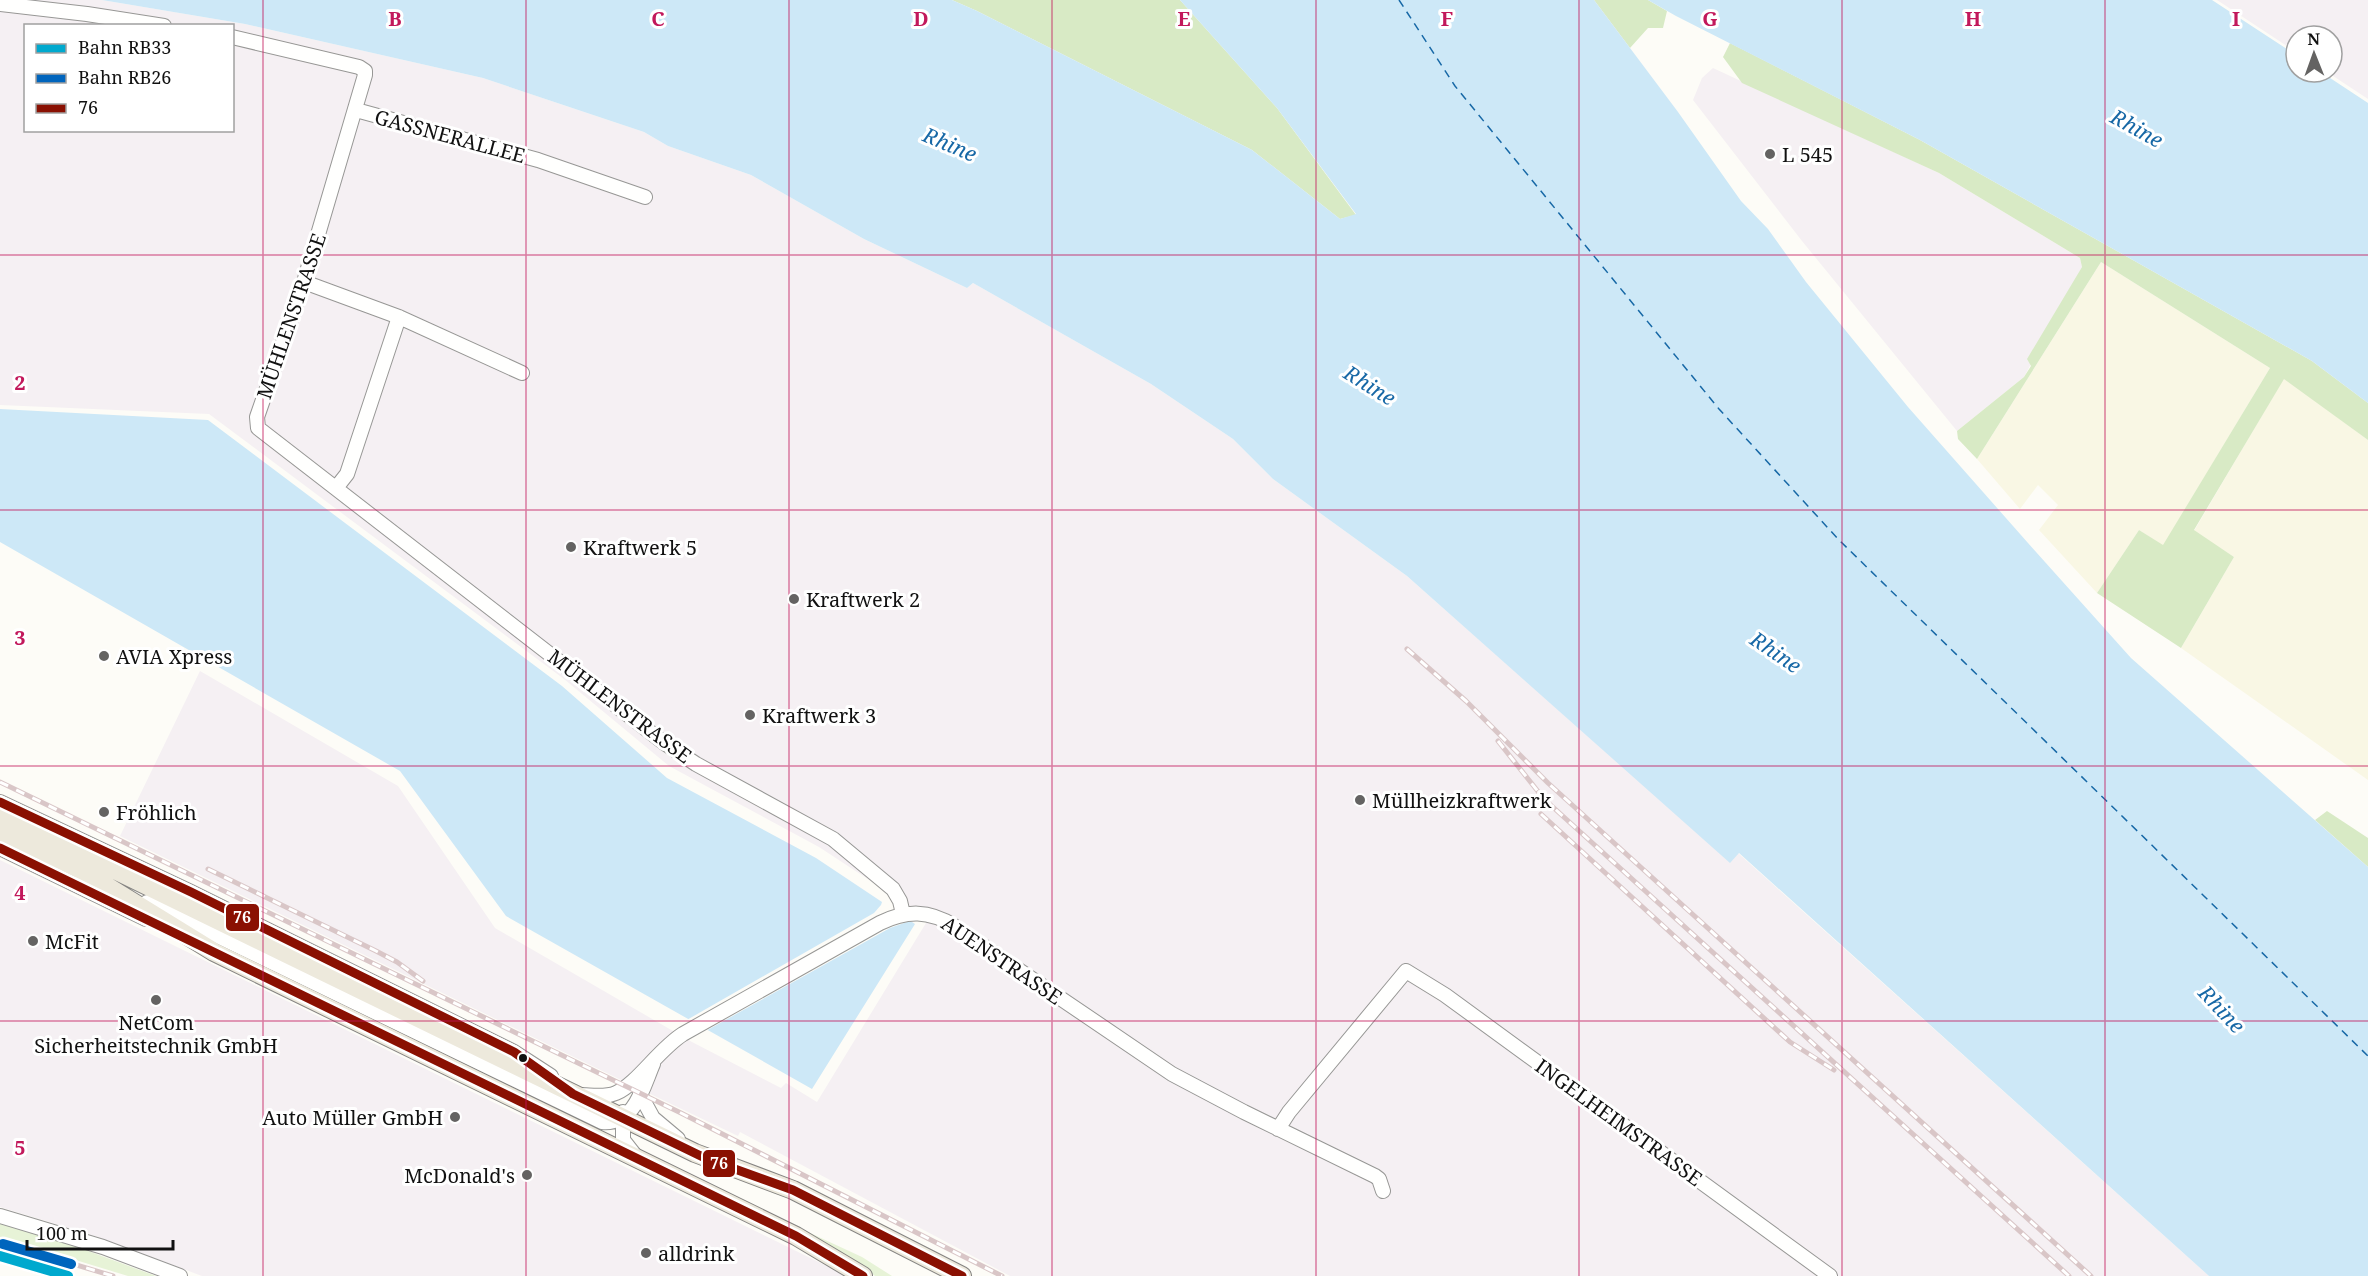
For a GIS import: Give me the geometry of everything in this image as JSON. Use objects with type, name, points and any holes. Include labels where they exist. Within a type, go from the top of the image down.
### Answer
[{"type":"main road","points":[[0,813],[622,1118],[719,1164],[793,1190],[962,1276]]},
{"type":"main road","points":[[0,831],[79,869],[214,952],[795,1236],[863,1276]]},
{"type":"street","points":[[0,4],[151,24]]},
{"type":"street","name":"GASSNERALLEE","points":[[234,37],[363,69],[365,78],[356,110],[538,160],[645,196]]},
{"type":"street","name":"MÜHLENSTRASSE","points":[[356,110],[304,282],[256,425],[262,433],[663,741],[704,768],[818,830],[857,858],[893,889],[900,901],[903,914]]},
{"type":"street","points":[[304,282],[399,317],[522,373]]},
{"type":"street","points":[[336,488],[346,474],[399,317]]},
{"type":"street","points":[[0,802],[514,1052],[536,1065],[573,1094]]},
{"type":"street","points":[[0,848],[214,952]]},
{"type":"street","points":[[79,869],[602,1122],[612,1122],[622,1118]]},
{"type":"street","points":[[165,894],[268,931]]},
{"type":"street","name":"AUENSTRASSE","points":[[573,1094],[613,1094],[622,1090],[672,1041],[690,1030],[869,929],[903,914],[923,913],[948,922],[1172,1074],[1375,1176],[1383,1191]]},
{"type":"street","name":"INGELHEIMSTRASSE","points":[[1278,1129],[1289,1112],[1406,971],[1446,995],[1830,1276]]},
{"type":"street","name":"AUENSTRASSE","points":[[622,1118],[631,1111],[658,1054]]},
{"type":"street","name":"AUENSTRASSE","points":[[639,1074],[627,1100],[622,1118],[622,1134],[624,1144],[640,1160]]},
{"type":"street","points":[[640,1094],[653,1118],[695,1153]]},
{"type":"street","points":[[0,1216],[104,1247],[180,1276]]},
{"type":"shaded area","points":[[0,0],[102,0],[245,24],[483,78],[644,132],[668,146],[751,175],[864,239],[967,288],[973,283],[1151,384],[1233,439],[1273,479],[1407,576],[1730,862],[1738,853],[2209,1276],[1010,1276],[740,1132],[738,1136],[120,836],[200,671],[398,786],[495,928],[692,1042],[781,1088],[786,1083],[817,1102],[926,923],[924,916],[819,847],[669,766],[564,679],[209,414],[0,405]]},
{"type":"shaded area","points":[[2217,0],[2368,0],[2368,99],[2344,83],[2344,24],[2284,24],[2284,44]]},
{"type":"shaded area","points":[[1713,68],[1939,173],[2080,258],[2082,267],[2024,377],[1957,431],[1802,241],[1693,100],[1702,78]]},
{"type":"shaded area","points":[[2101,262],[2270,368],[2163,546],[2139,530],[2097,593],[2039,530],[2058,505],[2038,485],[2020,509],[1977,459]]},
{"type":"shaded area","points":[[2284,378],[2368,440],[2368,780],[2181,648],[2234,557],[2194,531]]},
{"type":"shaded area","points":[[0,860],[841,1273],[843,1276],[202,1276],[98,1237],[0,1207]]},
{"type":"green space","points":[[952,0],[1180,0],[1277,108],[1356,215],[1340,219],[1252,150]]},
{"type":"green space","points":[[1594,0],[1648,0],[1667,11],[1663,28],[1648,28],[1630,48]]},
{"type":"green space","points":[[1730,43],[1920,140],[2312,361],[2368,403],[2368,440],[2284,379],[2194,530],[2234,557],[2181,648],[2097,593],[2139,530],[2163,545],[2270,368],[2101,262],[1977,459],[1958,439],[1957,431],[2024,377],[2031,366],[2027,359],[2082,267],[2080,258],[1939,173],[1742,83],[1723,57]]},
{"type":"green space","points":[[2327,811],[2368,838],[2368,867],[2315,820]]},
{"type":"green space","points":[[706,1185],[862,1257],[892,1276],[875,1276],[860,1264]]},
{"type":"green space","points":[[0,1223],[72,1245],[156,1276],[128,1276],[0,1237]]},
{"type":"water","name":"Rhine","points":[[102,0],[952,0],[1252,150],[1340,219],[1356,214],[1277,108],[1180,0],[1594,0],[1741,201],[1768,229],[1806,282],[1908,407],[2028,543],[2131,658],[2368,867],[2368,1276],[2209,1276],[1739,853],[1730,863],[1407,576],[1273,479],[1233,439],[1151,384],[973,283],[967,288],[864,239],[751,175],[668,146],[644,132],[483,78],[245,24]]},
{"type":"water","name":"Rhine","points":[[1648,0],[2212,0],[2284,47],[2284,84],[2339,84],[2368,103],[2368,403],[2312,361],[1920,140]]},
{"type":"water","points":[[0,409],[208,420],[562,686],[667,778],[816,858],[915,924],[812,1089],[506,916],[400,771],[0,542]]},
{"type":"pier","points":[[883,899],[917,921],[890,928],[704,1032],[685,1021],[874,913]]},
{"type":"ferry route","points":[[1399,0],[1455,86],[1719,409],[1839,540],[2368,1056]]},
{"type":"railway","points":[[1407,649],[1466,701],[1548,783],[2091,1276]]},
{"type":"railway","points":[[1498,741],[1544,799],[2069,1276]]},
{"type":"railway","points":[[0,782],[681,1113],[1002,1276]]},
{"type":"railway","points":[[1541,814],[1790,1042],[1834,1070]]},
{"type":"railway","points":[[208,869],[376,951],[397,962],[423,981]]},
{"type":"railway","points":[[0,1242],[113,1276]]},
{"type":"rail line","name":"RB26","points":[[3,1244],[71,1264]]},
{"type":"rail line","name":"RB33","points":[[0,1256],[68,1276]]},
{"type":"transit line","name":"76","points":[[0,802],[191,892],[514,1052],[573,1094],[707,1159],[793,1190],[962,1276]]},
{"type":"transit line","name":"76","points":[[0,848],[796,1236],[863,1276]]},
{"type":"place","name":"L 545","points":[[1770,154]]},
{"type":"place","name":"Kraftwerk 5","points":[[571,547]]},
{"type":"place","name":"Kraftwerk 2","points":[[794,599]]},
{"type":"place","name":"AVIA Xpress","points":[[104,656]]},
{"type":"place","name":"Kraftwerk 3","points":[[750,715]]},
{"type":"place","name":"Müllheizkraftwerk","points":[[1360,800]]},
{"type":"place","name":"Fröhlich","points":[[104,812]]},
{"type":"place","name":"McFit","points":[[33,941]]},
{"type":"place","name":"NetCom Sicherheitstechnik GmbH","points":[[156,1000]]},
{"type":"place","name":"Auto Müller GmbH","points":[[455,1117]]},
{"type":"place","name":"McDonald's","points":[[527,1175]]},
{"type":"place","name":"alldrink","points":[[646,1253]]}]
